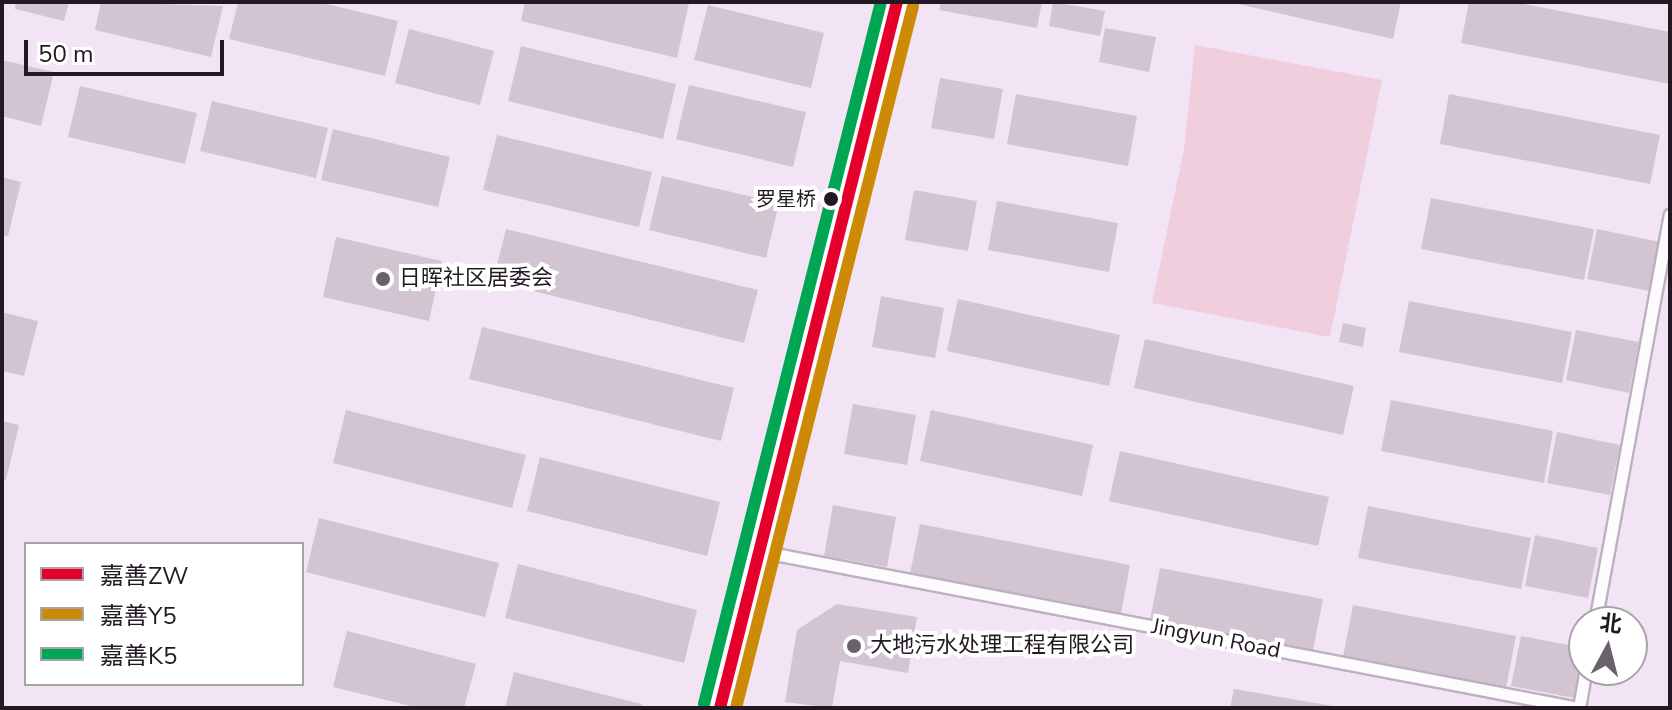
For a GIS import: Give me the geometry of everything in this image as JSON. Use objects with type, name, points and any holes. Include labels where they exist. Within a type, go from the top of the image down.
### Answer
[{"type":"street","points":[[720,708],[897,2]]},
{"type":"lane","points":[[1598,606],[1670,215]]},
{"type":"lane","name":"Jingyun Road","points":[[759,551],[1579,708],[1583,686]]},
{"type":"shaded area","points":[[1195,45],[1382,80],[1330,337],[1152,303],[1184,149]]},
{"type":"building","points":[[16,2],[69,2],[64,21],[15,9]]},
{"type":"building","points":[[101,2],[223,6],[211,57],[95,30]]},
{"type":"building","points":[[238,2],[318,2],[398,21],[385,76],[229,39]]},
{"type":"building","points":[[525,2],[689,3],[677,58],[521,21]]},
{"type":"building","points":[[941,2],[1042,2],[1037,28],[939,10]]},
{"type":"building","points":[[1053,2],[1105,11],[1100,36],[1049,26]]},
{"type":"building","points":[[1229,2],[1401,2],[1393,39]]},
{"type":"building","points":[[1469,2],[1514,2],[1670,32],[1670,84],[1461,43]]},
{"type":"building","points":[[708,5],[824,33],[811,88],[694,60]]},
{"type":"building","points":[[1105,28],[1156,37],[1149,72],[1099,62]]},
{"type":"building","points":[[409,29],[494,51],[480,105],[395,83]]},
{"type":"building","points":[[521,46],[676,84],[663,139],[508,101]]},
{"type":"building","points":[[2,60],[54,72],[41,126],[2,116]]},
{"type":"building","points":[[940,78],[1003,89],[994,139],[931,128]]},
{"type":"building","points":[[689,85],[806,112],[793,167],[676,139]]},
{"type":"building","points":[[80,86],[197,113],[185,164],[68,137]]},
{"type":"building","points":[[1016,94],[1137,116],[1128,166],[1007,144]]},
{"type":"building","points":[[1449,94],[1660,135],[1650,184],[1440,144]]},
{"type":"building","points":[[212,101],[328,128],[316,178],[200,151]]},
{"type":"building","points":[[333,129],[450,157],[438,207],[321,180]]},
{"type":"building","points":[[497,135],[652,172],[639,227],[483,190]]},
{"type":"building","points":[[662,176],[779,203],[766,258],[649,230]]},
{"type":"building","points":[[2,177],[21,182],[8,236],[2,235]]},
{"type":"building","points":[[914,190],[977,201],[968,251],[905,240]]},
{"type":"building","points":[[1431,198],[1594,229],[1584,280],[1421,249]]},
{"type":"building","points":[[997,201],[1118,223],[1109,272],[988,250]]},
{"type":"building","points":[[506,229],[758,290],[744,343],[493,281]]},
{"type":"building","points":[[1597,229],[1660,242],[1650,291],[1587,279]]},
{"type":"building","name":"日晖社区居委会","points":[[336,237],[442,261],[429,321],[323,297]]},
{"type":"building","points":[[881,296],[944,308],[935,358],[872,347]]},
{"type":"building","points":[[958,299],[1120,335],[1109,386],[947,351]]},
{"type":"building","points":[[1409,301],[1572,332],[1562,383],[1399,352]]},
{"type":"building","points":[[2,312],[38,321],[24,376],[2,371]]},
{"type":"building","points":[[1343,323],[1366,328],[1363,347],[1339,342]]},
{"type":"building","points":[[482,327],[734,388],[721,441],[469,379]]},
{"type":"building","points":[[1576,330],[1639,342],[1629,393],[1566,380]]},
{"type":"building","points":[[1145,339],[1354,386],[1343,435],[1134,388]]},
{"type":"building","points":[[1391,400],[1553,431],[1544,483],[1381,451]]},
{"type":"building","points":[[853,404],[916,415],[907,465],[844,454]]},
{"type":"building","points":[[346,410],[526,455],[512,508],[333,463]]},
{"type":"building","points":[[931,410],[1093,445],[1082,496],[920,461]]},
{"type":"building","points":[[2,421],[19,425],[6,480],[2,479]]},
{"type":"building","points":[[1557,432],[1620,445],[1610,495],[1547,483]]},
{"type":"building","points":[[1120,451],[1329,497],[1318,546],[1109,501]]},
{"type":"building","points":[[540,457],[720,502],[707,556],[527,511]]},
{"type":"building","points":[[833,505],[896,517],[887,567],[824,556]]},
{"type":"building","points":[[1368,506],[1531,538],[1521,589],[1358,558]]},
{"type":"building","points":[[319,518],[499,563],[485,617],[306,572]]},
{"type":"building","points":[[920,524],[1130,565],[1121,614],[910,574]]},
{"type":"building","points":[[1535,535],[1598,548],[1588,598],[1525,586]]},
{"type":"building","points":[[518,564],[697,610],[684,663],[505,618]]},
{"type":"building","points":[[1160,568],[1323,599],[1313,650],[1150,620]]},
{"type":"building","name":"大地污水处理工程有限公司","points":[[837,604],[917,617],[908,673],[840,661],[832,708],[785,702],[797,630]]},
{"type":"building","points":[[1353,605],[1516,636],[1506,688],[1343,657]]},
{"type":"building","points":[[347,631],[476,664],[464,708],[419,708],[333,687]]},
{"type":"building","points":[[1521,636],[1568,645],[1568,686],[1576,686],[1574,698],[1511,686]]},
{"type":"building","points":[[514,672],[642,704],[641,708],[505,708]]},
{"type":"building","points":[[1234,689],[1333,706],[1333,708],[1230,708]]},
{"type":"transit line","name":"嘉善K5","points":[[704,704],[881,2]]},
{"type":"transit line","name":"嘉善ZW","points":[[720,708],[897,2]]},
{"type":"transit line","name":"嘉善Y5","points":[[736,708],[913,6]]},
{"type":"place","name":"罗星桥","points":[[831,199]]},
{"type":"place","name":"日晖社区居委会","points":[[383,279]]},
{"type":"place","name":"大地污水处理工程有限公司","points":[[854,646]]}]
